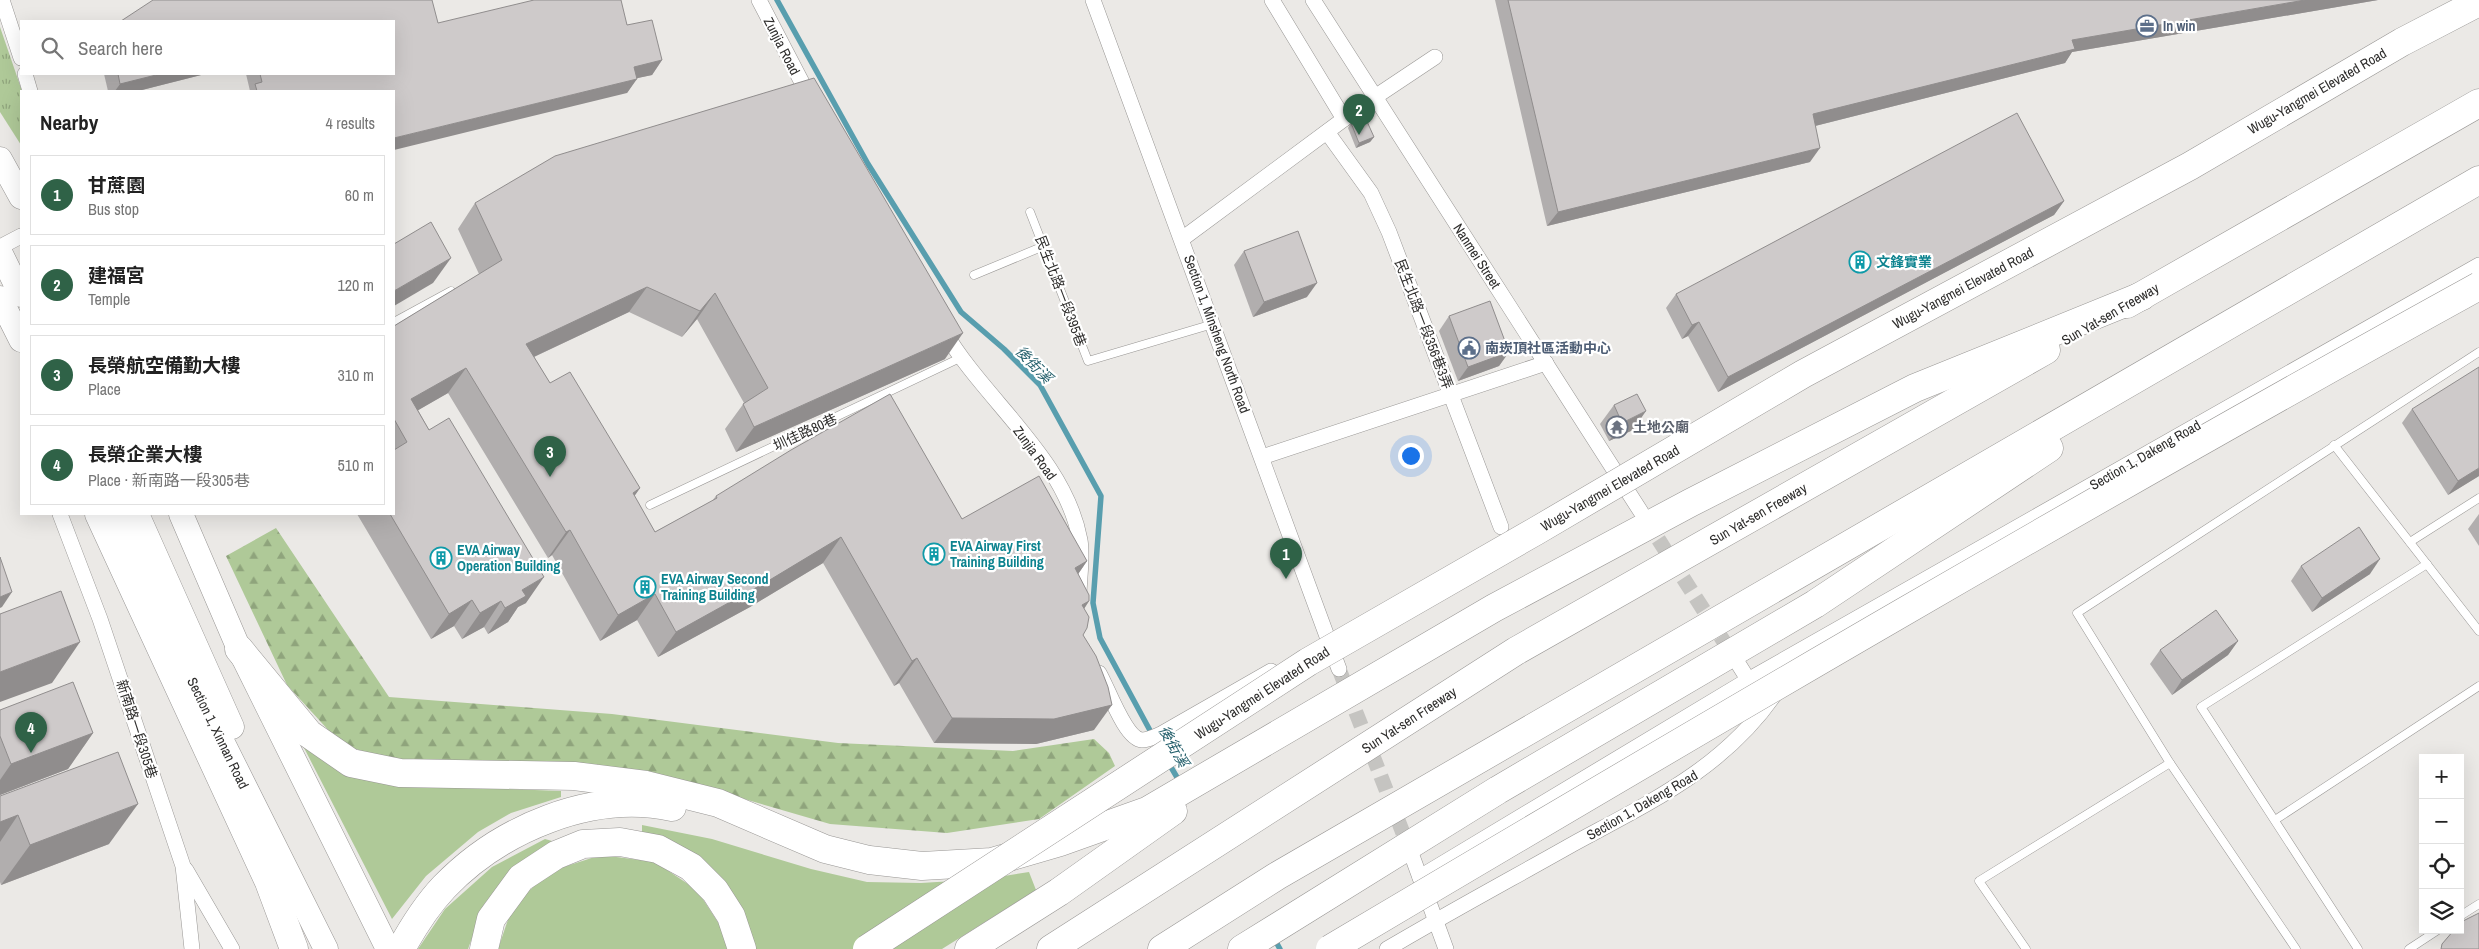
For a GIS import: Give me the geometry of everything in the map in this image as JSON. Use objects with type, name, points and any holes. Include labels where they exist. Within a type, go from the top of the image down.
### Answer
[{"type":"highway","name":"Wugu-Yangmei Elevated Road","points":[[867,949],[1308,662],[1536,532],[1803,374],[2190,166],[2402,42],[2479,2]]},
{"type":"highway","name":"Sun Yat-sen Freeway","points":[[1051,949],[1516,651],[2479,103]]},
{"type":"highway","points":[[1162,949],[1277,876],[2479,180]]},
{"type":"highway","points":[[1330,949],[1725,715],[2228,424],[2479,286]]},
{"type":"highway","points":[[1242,949],[1498,790],[1815,604],[2279,295]]},
{"type":"highway","points":[[239,649],[309,734],[351,762],[400,773],[574,776],[646,785],[718,803],[825,849],[869,860],[922,866],[992,862],[1060,842],[1147,811],[1494,608],[1829,432],[1916,388],[2142,296]]},
{"type":"highway","points":[[99,515],[269,882],[294,949]]},
{"type":"highway","points":[[182,694],[198,712],[314,949]]},
{"type":"highway","points":[[969,949],[1059,892],[1168,815],[1227,765]]},
{"type":"highway","points":[[401,949],[429,904],[460,871],[500,842],[550,818],[585,809],[630,803],[657,804],[688,810],[740,814]]},
{"type":"highway","points":[[484,949],[491,919],[521,878],[556,855],[582,844],[620,842],[658,849],[691,867],[715,891],[730,916],[742,949]]},
{"type":"main road","points":[[0,159],[20,195]]},
{"type":"main road","points":[[0,250],[20,271]]},
{"type":"main road","points":[[0,250],[20,293]]},
{"type":"main road","points":[[0,298],[20,338]]},
{"type":"main road","name":"Section 1, Xinnan Road","points":[[118,515],[203,703],[326,949]]},
{"type":"main road","name":"Section 1, Xinnan Road","points":[[137,515],[255,780],[341,949]]},
{"type":"main road","points":[[181,515],[239,649],[388,949]]},
{"type":"street","points":[[2,0],[20,55]]},
{"type":"street","name":"Zunjia Road","points":[[758,0],[818,114]]},
{"type":"street","name":"Section 1, Minsheng North Road","points":[[1093,0],[1339,669]]},
{"type":"street","points":[[1272,0],[1344,119]]},
{"type":"street","name":"Nanmei Street","points":[[1313,0],[1641,512]]},
{"type":"street","points":[[1182,239],[1344,119],[1435,57]]},
{"type":"street","points":[[26,75],[30,90]]},
{"type":"street","name":"民生北路一段356巷3弄","points":[[1327,132],[1371,193],[1388,232],[1501,528]]},
{"type":"street","points":[[0,250],[20,237]]},
{"type":"street","name":"Section 1, Dakeng Road","points":[[1420,877],[1748,680],[2479,265]]},
{"type":"street","name":"Zunjia Road","points":[[935,316],[960,358],[1047,465],[1072,507],[1080,542],[1080,614]]},
{"type":"street","points":[[1262,457],[1546,363]]},
{"type":"street","name":"新南路一段305巷","points":[[60,515],[100,618],[183,866],[192,949]]},
{"type":"street","points":[[1092,659],[1106,683],[1124,725],[1133,737],[1143,740],[1161,734],[1328,638]]},
{"type":"street","name":"Section 1, Dakeng Road","points":[[1387,949],[1658,798],[1706,767],[1728,750],[1766,707],[1811,644]]},
{"type":"street","points":[[1739,665],[1766,707]]},
{"type":"street","points":[[1411,853],[1446,949]]},
{"type":"street","points":[[183,866],[232,949]]},
{"type":"lane","name":"民生北路一段395巷","points":[[1030,212],[1088,361],[1213,324]]},
{"type":"lane","points":[[974,275],[1044,246]]},
{"type":"lane","points":[[395,321],[457,288]]},
{"type":"lane","points":[[2296,949],[2170,763],[2077,613],[2479,352]]},
{"type":"lane","name":"圳佳路80巷","points":[[650,505],[960,358]]},
{"type":"lane","points":[[2334,445],[2479,631]]},
{"type":"lane","points":[[2410,542],[2479,498]]},
{"type":"lane","points":[[2358,949],[2201,706],[2428,564]]},
{"type":"lane","points":[[2275,820],[2479,686]]},
{"type":"lane","points":[[2026,949],[1979,881],[2170,763]]},
{"type":"lane","points":[[2464,913],[2479,904]]},
{"type":"lane","points":[[2409,949],[2432,934]]},
{"type":"green space","points":[[0,27],[22,90],[20,90],[20,143],[0,112]]},
{"type":"green space","points":[[276,528],[389,697],[612,714],[838,743],[1013,751],[1094,739],[1109,753],[1115,766],[1039,819],[947,833],[830,824],[665,776],[406,764],[342,745],[287,685],[226,556]]},
{"type":"green space","points":[[300,740],[484,788],[561,791],[561,797],[511,813],[478,832],[426,876],[392,919]]},
{"type":"green space","points":[[642,825],[712,839],[811,869],[867,882],[921,883],[986,879],[1029,872],[1036,890],[942,949],[753,949],[642,834]]},
{"type":"green space","points":[[545,839],[552,841],[516,865],[485,903],[468,949],[418,949],[445,909],[492,867]]},
{"type":"green space","points":[[601,855],[655,862],[697,890],[723,930],[727,949],[498,949],[512,908],[548,872]]},
{"type":"building","points":[[153,0],[432,0],[438,23],[534,0],[621,0],[627,25],[652,20],[662,60],[634,67],[637,79],[395,138],[395,90],[257,90],[255,84],[262,82],[260,75],[395,75],[395,20],[123,20]]},
{"type":"building","points":[[1508,0],[2305,0],[2072,40],[2075,49],[1813,114],[1820,148],[1558,212]]},
{"type":"building","points":[[118,75],[156,75],[120,84]]},
{"type":"building","points":[[814,78],[963,333],[754,427],[743,404],[768,388],[715,293],[700,311],[647,287],[526,344],[550,383],[570,372],[640,488],[633,493],[655,532],[717,498],[716,496],[791,450],[890,394],[962,519],[1039,476],[1087,561],[1075,568],[1089,595],[1089,601],[1082,605],[1089,617],[1087,628],[1083,635],[1096,656],[1108,687],[1112,705],[1054,719],[952,718],[917,658],[912,661],[841,537],[768,581],[676,632],[655,594],[618,615],[570,530],[566,532],[466,368],[411,399],[429,430],[449,418],[544,577],[522,590],[526,596],[505,608],[501,601],[480,613],[472,600],[449,614],[391,515],[395,515],[395,449],[407,442],[395,421],[395,325],[502,260],[475,203],[555,156]]},
{"type":"building","name":"文鋒實業","points":[[2017,113],[2064,201],[1728,377],[1699,322],[1692,325],[1676,294]]},
{"type":"building","points":[[1365,117],[1374,137],[1359,143],[1351,123]]},
{"type":"building","points":[[431,222],[451,258],[395,290],[395,243]]},
{"type":"building","points":[[1298,231],[1317,283],[1264,302],[1244,251]]},
{"type":"building","points":[[1490,301],[1509,352],[1468,367],[1449,316]]},
{"type":"building","points":[[2479,367],[2479,468],[2458,481],[2412,409]]},
{"type":"building","points":[[1637,394],[1646,411],[1622,423],[1614,405]]},
{"type":"building","points":[[2359,527],[2380,559],[2322,598],[2301,566]]},
{"type":"building","points":[[0,557],[12,592],[0,597]]},
{"type":"building","points":[[61,591],[80,642],[0,672],[0,614]]},
{"type":"building","points":[[2216,610],[2238,641],[2182,680],[2160,650]]},
{"type":"building","points":[[73,682],[93,733],[11,764],[0,736],[0,710]]},
{"type":"building","points":[[118,752],[138,804],[30,845],[18,815],[0,822],[0,796]]},
{"type":"building","points":[[2479,913],[2479,949],[2441,949],[2442,944],[2451,934],[2464,934],[2464,920]]},
{"type":"waterway","name":"後街溪","points":[[777,0],[868,164],[961,312],[1004,349],[1040,385],[1101,496],[1093,603],[1100,638],[1153,736]]},
{"type":"waterway","name":"後街溪","points":[[1168,762],[1178,779]]},
{"type":"waterway","name":"後街溪","points":[[1275,940],[1280,949]]},
{"type":"tunnel","points":[[1646,520],[1735,659]]},
{"type":"tunnel","points":[[1339,669],[1410,851]]},
{"type":"place","name":"In win","points":[[2147,26]]},
{"type":"place","name":"建福宮","points":[[1359,135]]},
{"type":"place","name":"文鋒實業","points":[[1860,262]]},
{"type":"place","name":"南崁頂社區活動中心","points":[[1469,348]]},
{"type":"place","name":"土地公廟","points":[[1617,427]]},
{"type":"place","name":"長榮航空備勤大樓","points":[[550,477]]},
{"type":"place","name":"EVA Airway First Training Building","points":[[934,554]]},
{"type":"place","name":"EVA Airway Operation Building","points":[[441,558]]},
{"type":"place","name":"甘蔗園","points":[[1286,579]]},
{"type":"place","name":"EVA Airway Second Training Building","points":[[645,587]]},
{"type":"place","name":"長榮企業大樓","points":[[31,753]]}]
